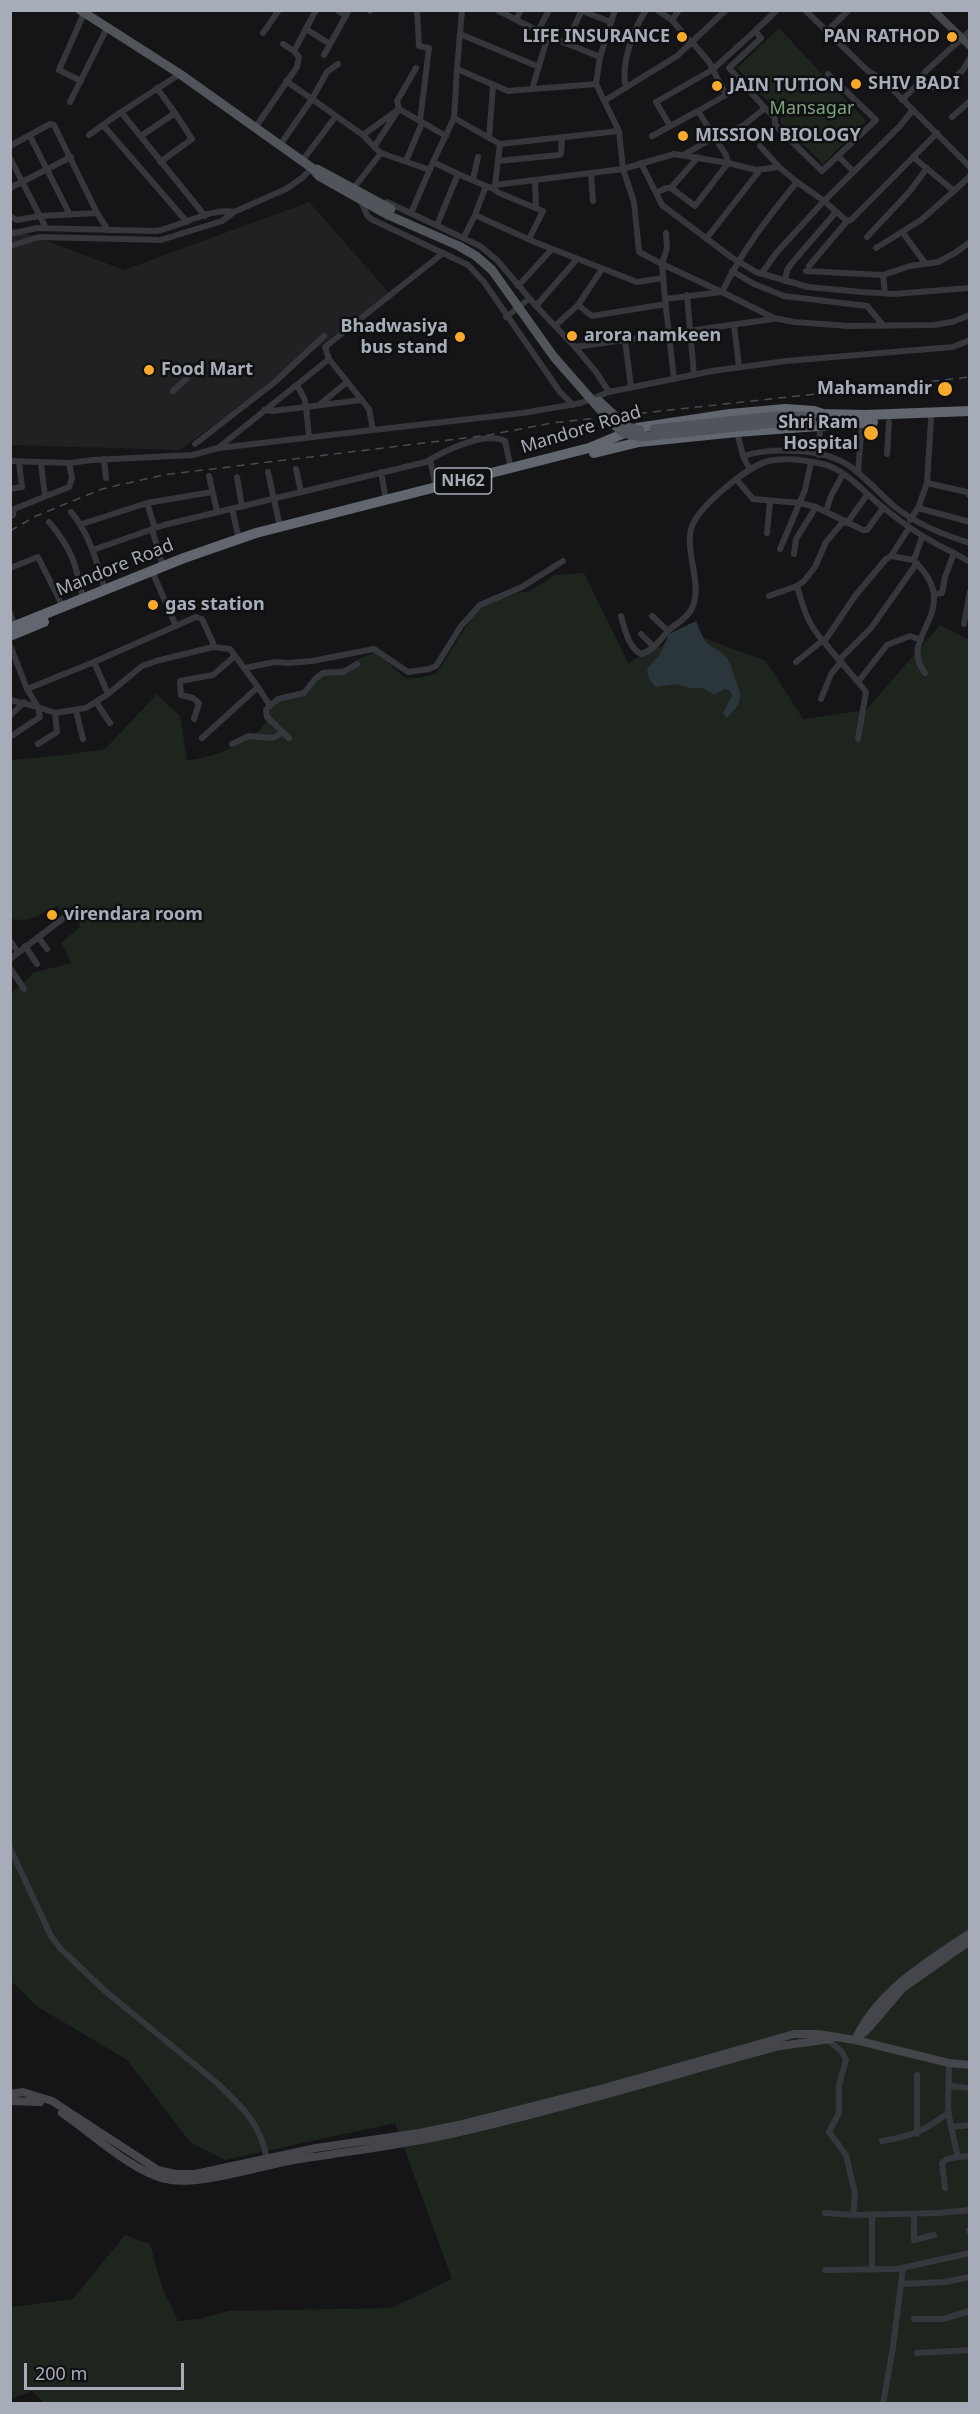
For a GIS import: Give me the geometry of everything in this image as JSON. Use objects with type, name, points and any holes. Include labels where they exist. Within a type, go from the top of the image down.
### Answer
[{"type":"highway","name":"Mandore Road","points":[[12,630],[153,575],[163,567],[239,539],[590,448],[637,428],[730,414],[784,409],[814,411],[817,419]]},
{"type":"highway","name":"Mandore Road","points":[[12,630],[105,590],[257,540],[639,442],[737,432],[817,419],[969,411]]},
{"type":"highway","name":"Mandore Road","points":[[817,419],[889,422],[969,417]]},
{"type":"main road","points":[[933,10],[969,46]]},
{"type":"main road","points":[[82,12],[180,74],[320,176],[476,256],[492,270],[554,357],[623,433],[641,437],[817,419]]},
{"type":"main road","points":[[312,168],[322,171],[353,189],[365,199]]},
{"type":"main road","points":[[855,2040],[865,2021],[899,1983],[916,1968],[969,1933]]},
{"type":"main road","points":[[855,2040],[867,2030],[887,2004],[911,1981],[969,1941]]},
{"type":"main road","points":[[10,2094],[52,2101],[158,2170],[175,2174],[195,2174],[267,2158],[419,2133],[482,2120],[628,2081],[781,2036],[806,2032],[855,2040],[969,2066]]},
{"type":"main road","points":[[10,2101],[22,2096],[46,2104],[143,2170],[164,2179],[189,2182],[248,2169],[335,2153],[385,2147],[464,2131],[780,2046],[837,2038]]},
{"type":"street","points":[[263,33],[279,10]]},
{"type":"street","points":[[294,51],[316,10]]},
{"type":"street","points":[[324,55],[348,13],[337,10]]},
{"type":"street","points":[[406,161],[421,122],[429,48],[419,46],[417,10]]},
{"type":"street","points":[[411,213],[454,118],[462,10]]},
{"type":"street","points":[[497,10],[548,36],[600,57]]},
{"type":"street","points":[[516,20],[521,10]]},
{"type":"street","points":[[538,31],[549,10]]},
{"type":"street","points":[[615,10],[600,57],[596,84],[619,131],[623,169],[634,202],[639,252],[774,318]]},
{"type":"street","points":[[626,88],[623,77],[626,65],[636,31],[646,10]]},
{"type":"street","points":[[652,136],[726,95],[709,62],[672,20],[657,10]]},
{"type":"street","points":[[672,20],[679,10]]},
{"type":"street","points":[[604,101],[677,56],[726,10]]},
{"type":"street","points":[[670,126],[656,102],[712,70],[777,10]]},
{"type":"street","points":[[805,10],[868,71],[882,79],[969,167]]},
{"type":"street","points":[[826,32],[849,10]]},
{"type":"street","points":[[573,29],[582,11],[611,22]]},
{"type":"street","points":[[81,81],[59,70],[82,12]]},
{"type":"street","points":[[70,102],[107,28]]},
{"type":"street","points":[[306,29],[330,44]]},
{"type":"street","points":[[902,99],[916,85],[921,76],[969,31]]},
{"type":"street","points":[[754,32],[761,38],[729,68],[775,118],[775,125],[822,171],[876,120],[828,74]]},
{"type":"street","points":[[460,33],[539,67]]},
{"type":"street","points":[[532,89],[548,36]]},
{"type":"street","points":[[255,128],[297,67],[299,57],[283,44]]},
{"type":"street","points":[[921,76],[931,88],[941,83],[947,85],[963,70],[969,58]]},
{"type":"street","points":[[280,145],[312,99],[327,72],[338,64]]},
{"type":"street","points":[[416,68],[397,101],[399,109],[446,136]]},
{"type":"street","points":[[457,69],[508,91],[596,84]]},
{"type":"street","points":[[89,135],[121,111],[180,74]]},
{"type":"street","points":[[286,81],[363,135],[381,153],[430,170]]},
{"type":"street","points":[[489,138],[493,86]]},
{"type":"street","points":[[158,88],[192,139],[160,162]]},
{"type":"street","points":[[952,117],[969,101]]},
{"type":"street","points":[[685,154],[744,124],[765,108]]},
{"type":"street","points":[[363,135],[399,109]]},
{"type":"street","points":[[374,147],[399,109]]},
{"type":"street","points":[[762,273],[777,252],[824,201],[899,127],[913,110]]},
{"type":"street","points":[[121,111],[205,216]]},
{"type":"street","points":[[698,111],[726,155],[728,163]]},
{"type":"street","points":[[141,136],[176,113]]},
{"type":"street","points":[[302,161],[336,116]]},
{"type":"street","points":[[454,118],[500,144],[619,131]]},
{"type":"street","points":[[10,146],[50,124],[54,125],[97,213],[108,230]]},
{"type":"street","points":[[104,125],[187,222]]},
{"type":"street","points":[[936,134],[851,220],[847,221],[807,269],[883,275],[944,259],[969,242]]},
{"type":"street","points":[[30,136],[70,215]]},
{"type":"street","points":[[498,161],[559,155],[562,137]]},
{"type":"street","points":[[494,187],[500,144]]},
{"type":"street","points":[[760,146],[779,167],[847,221]]},
{"type":"street","points":[[353,189],[381,153]]},
{"type":"street","points":[[433,162],[486,186],[494,187],[623,169],[674,154],[685,154],[760,170],[779,167]]},
{"type":"street","points":[[838,156],[853,171]]},
{"type":"street","points":[[10,188],[71,157]]},
{"type":"street","points":[[473,179],[478,157]]},
{"type":"street","points":[[671,188],[698,157]]},
{"type":"street","points":[[913,157],[954,191]]},
{"type":"street","points":[[10,158],[46,228]]},
{"type":"street","points":[[656,193],[671,188],[695,206],[728,163]]},
{"type":"street","points":[[641,164],[662,205],[738,261],[762,273],[808,287],[885,294],[969,288]]},
{"type":"street","points":[[10,246],[39,237],[161,240],[222,221],[234,212],[286,189],[312,168]]},
{"type":"street","points":[[867,237],[927,168]]},
{"type":"street","points":[[706,239],[760,170]]},
{"type":"street","points":[[437,225],[458,174]]},
{"type":"street","points":[[591,174],[593,201]]},
{"type":"street","points":[[876,248],[925,218],[969,176]]},
{"type":"street","points":[[535,181],[536,208]]},
{"type":"street","points":[[722,292],[732,271],[761,226],[797,182]]},
{"type":"street","points":[[464,237],[486,186]]},
{"type":"street","points":[[494,187],[543,211],[529,239]]},
{"type":"street","points":[[573,405],[560,392],[484,282],[468,265],[371,219],[367,214],[365,199],[384,201],[480,246],[497,260],[529,299],[575,347],[609,392]]},
{"type":"street","points":[[10,234],[20,230],[46,228],[156,231],[220,211],[234,212]]},
{"type":"street","points":[[785,281],[787,270],[792,263],[836,212]]},
{"type":"street","points":[[10,216],[16,220],[40,216],[97,213]]},
{"type":"street","points":[[475,215],[552,249],[637,282],[663,278]]},
{"type":"street","points":[[666,233],[666,248],[662,264],[674,379]]},
{"type":"street","points":[[903,233],[925,263]]},
{"type":"street","points":[[518,286],[552,249]]},
{"type":"street","points":[[373,430],[369,410],[329,359],[325,347],[443,253]]},
{"type":"street","points":[[536,306],[577,259]]},
{"type":"street","points":[[555,326],[578,305],[602,269]]},
{"type":"street","points":[[732,271],[754,284],[784,296],[867,306],[883,325]]},
{"type":"street","points":[[883,275],[885,294]]},
{"type":"street","points":[[578,305],[592,316],[687,296],[722,292]]},
{"type":"street","points":[[687,296],[694,375]]},
{"type":"street","points":[[506,316],[529,299]]},
{"type":"street","points":[[575,347],[774,318],[849,326],[934,325],[952,322],[969,315]]},
{"type":"street","points":[[734,325],[739,367]]},
{"type":"street","points":[[195,444],[275,382],[324,336]]},
{"type":"street","points":[[625,340],[631,387]]},
{"type":"street","points":[[10,461],[69,464],[104,459],[193,454],[218,448],[523,413],[573,405],[631,387],[739,367],[953,347],[969,340]]},
{"type":"street","points":[[218,448],[329,359]]},
{"type":"street","points":[[173,391],[187,378]]},
{"type":"street","points":[[319,405],[347,382]]},
{"type":"street","points":[[297,385],[306,407],[309,437]]},
{"type":"street","points":[[264,410],[272,411],[361,399]]},
{"type":"street","points":[[817,419],[819,455]]},
{"type":"street","points":[[796,662],[823,642],[855,596],[891,556],[908,527],[927,483],[931,419]]},
{"type":"street","points":[[858,473],[861,422]]},
{"type":"street","points":[[887,454],[889,422]]},
{"type":"street","points":[[737,432],[743,456],[750,470]]},
{"type":"street","points":[[93,550],[217,511],[324,488],[430,460],[456,446],[497,438],[505,441],[511,469]]},
{"type":"street","points":[[743,456],[776,450],[819,455],[848,465],[911,518],[943,535],[969,543]]},
{"type":"street","points":[[104,459],[106,478]]},
{"type":"street","points":[[430,460],[436,487]]},
{"type":"street","points":[[621,616],[629,640],[638,654],[646,653],[654,647],[668,631],[684,619],[693,607],[695,587],[695,572],[690,554],[692,526],[702,510],[737,480],[760,464],[771,460],[811,462],[828,466],[843,474],[922,537],[969,562]]},
{"type":"street","points":[[10,489],[22,487],[19,462]]},
{"type":"street","points":[[780,549],[800,503],[811,462]]},
{"type":"street","points":[[41,464],[45,496]]},
{"type":"street","points":[[10,517],[13,515],[12,508],[71,485],[69,464]]},
{"type":"street","points":[[296,468],[301,492]]},
{"type":"street","points":[[268,472],[280,527]]},
{"type":"street","points":[[381,472],[386,500]]},
{"type":"street","points":[[826,511],[843,474]]},
{"type":"street","points":[[209,476],[217,511]]},
{"type":"street","points":[[237,477],[242,507]]},
{"type":"street","points":[[737,480],[753,499],[800,503],[816,507],[845,523],[867,530],[883,508]]},
{"type":"street","points":[[927,483],[968,494],[969,484]]},
{"type":"street","points":[[82,524],[147,503],[212,492]]},
{"type":"street","points":[[769,596],[797,586],[816,567],[826,542],[845,523],[867,495]]},
{"type":"street","points":[[767,533],[770,501]]},
{"type":"street","points":[[147,503],[163,567]]},
{"type":"street","points":[[794,554],[796,539],[816,507]]},
{"type":"street","points":[[918,508],[969,522]]},
{"type":"street","points":[[232,509],[239,539]]},
{"type":"street","points":[[71,512],[82,524],[93,550],[105,590]]},
{"type":"street","points":[[49,522],[65,541],[75,562],[83,599]]},
{"type":"street","points":[[821,699],[831,674],[876,622],[915,562],[922,537]]},
{"type":"street","points":[[934,594],[942,593],[954,553]]},
{"type":"street","points":[[891,556],[915,562],[930,580],[934,594],[933,614],[924,627],[917,649],[925,673]]},
{"type":"street","points":[[10,568],[38,557],[63,607]]},
{"type":"street","points":[[245,668],[275,662],[312,661],[374,649],[408,672],[429,669],[441,661],[461,626],[480,605],[522,587],[563,561]]},
{"type":"street","points":[[153,575],[176,626]]},
{"type":"street","points":[[797,586],[805,615],[823,642],[866,692],[858,739]]},
{"type":"street","points":[[964,624],[969,591]]},
{"type":"street","points":[[10,613],[12,630]]},
{"type":"street","points":[[652,616],[668,631]]},
{"type":"street","points":[[27,689],[196,617],[202,619],[213,647]]},
{"type":"street","points":[[641,634],[654,647]]},
{"type":"street","points":[[858,682],[886,645],[910,636],[921,640]]},
{"type":"street","points":[[10,645],[27,689],[38,707],[40,718],[10,737]]},
{"type":"street","points":[[10,700],[24,702],[55,713],[76,711],[108,694],[142,666],[213,647],[230,649],[270,706]]},
{"type":"street","points":[[194,719],[199,703],[181,695],[180,681],[213,675],[236,656]]},
{"type":"street","points":[[94,662],[108,694]]},
{"type":"street","points":[[289,738],[267,717],[266,710],[279,699],[304,693],[323,673],[331,670],[342,672],[357,664]]},
{"type":"street","points":[[202,738],[258,687]]},
{"type":"street","points":[[10,716],[24,702]]},
{"type":"street","points":[[96,702],[110,723]]},
{"type":"street","points":[[76,711],[83,739]]},
{"type":"street","points":[[38,744],[58,730],[55,713]]},
{"type":"street","points":[[232,744],[249,736],[273,738],[282,733]]},
{"type":"street","points":[[10,958],[70,913]]},
{"type":"street","points":[[38,937],[46,949]]},
{"type":"street","points":[[10,941],[18,952]]},
{"type":"street","points":[[25,946],[37,964]]},
{"type":"street","points":[[10,968],[24,989]]},
{"type":"street","points":[[10,1848],[51,1936],[60,1948],[104,1990],[228,2094],[257,2127],[267,2158]]},
{"type":"street","points":[[827,2040],[842,2052],[846,2060],[839,2085],[839,2113],[829,2132],[846,2155],[854,2188],[853,2215]]},
{"type":"street","points":[[949,2062],[949,2112],[958,2157]]},
{"type":"street","points":[[917,2075],[917,2134]]},
{"type":"street","points":[[949,2086],[969,2088]]},
{"type":"street","points":[[882,2141],[917,2134],[931,2127],[949,2112]]},
{"type":"street","points":[[951,2127],[969,2125]]},
{"type":"street","points":[[945,2188],[942,2163],[947,2159],[969,2156],[969,2164]]},
{"type":"street","points":[[825,2213],[872,2215],[969,2210]]},
{"type":"street","points":[[914,2214],[914,2240],[934,2235]]},
{"type":"street","points":[[872,2215],[872,2269]]},
{"type":"street","points":[[825,2270],[903,2268],[969,2253]]},
{"type":"street","points":[[883,2403],[903,2268]]},
{"type":"street","points":[[901,2284],[945,2282],[969,2278]]},
{"type":"street","points":[[914,2319],[943,2319],[969,2312]]},
{"type":"street","points":[[917,2353],[969,2350]]},
{"type":"shaded area","name":"Food Mart","points":[[309,202],[390,294],[180,450],[11,445],[10,227],[124,270]]},
{"type":"shaded area","points":[[696,621],[706,642],[728,660],[738,687],[739,701],[727,718],[723,714],[732,695],[730,691],[725,689],[714,695],[702,688],[690,688],[676,684],[656,687],[649,679],[647,669],[660,654],[669,634]]},
{"type":"green space","name":"Mansagar","points":[[779,28],[866,121],[823,164],[780,122],[781,116],[737,68]]},
{"type":"green space","points":[[584,573],[628,663],[688,632],[766,661],[803,719],[866,710],[940,625],[969,640],[969,2403],[44,2403],[32,2391],[11,2399],[10,2311],[13,2307],[73,2299],[125,2235],[150,2244],[162,2287],[178,2321],[198,2319],[229,2311],[391,2308],[452,2279],[395,2123],[225,2160],[191,2143],[127,2060],[38,2007],[11,1981],[11,994],[35,972],[72,963],[61,943],[80,927],[73,906],[62,913],[57,906],[31,919],[11,919],[11,760],[105,749],[157,694],[180,716],[187,760],[207,757],[231,748],[252,736],[266,722],[273,704],[309,688],[325,669],[346,668],[358,659],[376,652],[405,678],[436,674],[477,610],[504,596],[529,591],[556,575]]},
{"type":"railway","points":[[10,531],[36,516],[102,489],[163,475],[489,435],[552,423],[970,377]]},
{"type":"place","name":"LIFE INSURANCE","points":[[682,37]]},
{"type":"place","name":"PAN RATHOD","points":[[952,37]]},
{"type":"place","name":"SHIV BADI","points":[[856,84]]},
{"type":"place","name":"JAIN TUTION","points":[[717,86]]},
{"type":"place","name":"MISSION BIOLOGY","points":[[683,136]]},
{"type":"place","name":"arora namkeen","points":[[572,336]]},
{"type":"place","name":"Bhadwasiya bus stand","points":[[460,337]]},
{"type":"place","name":"Food Mart","points":[[149,370]]},
{"type":"place","name":"Mahamandir","points":[[945,389]]},
{"type":"place","name":"Shri Ram Hospital","points":[[871,433]]},
{"type":"place","name":"gas station","points":[[153,605]]},
{"type":"place","name":"virendara room","points":[[52,915]]}]
